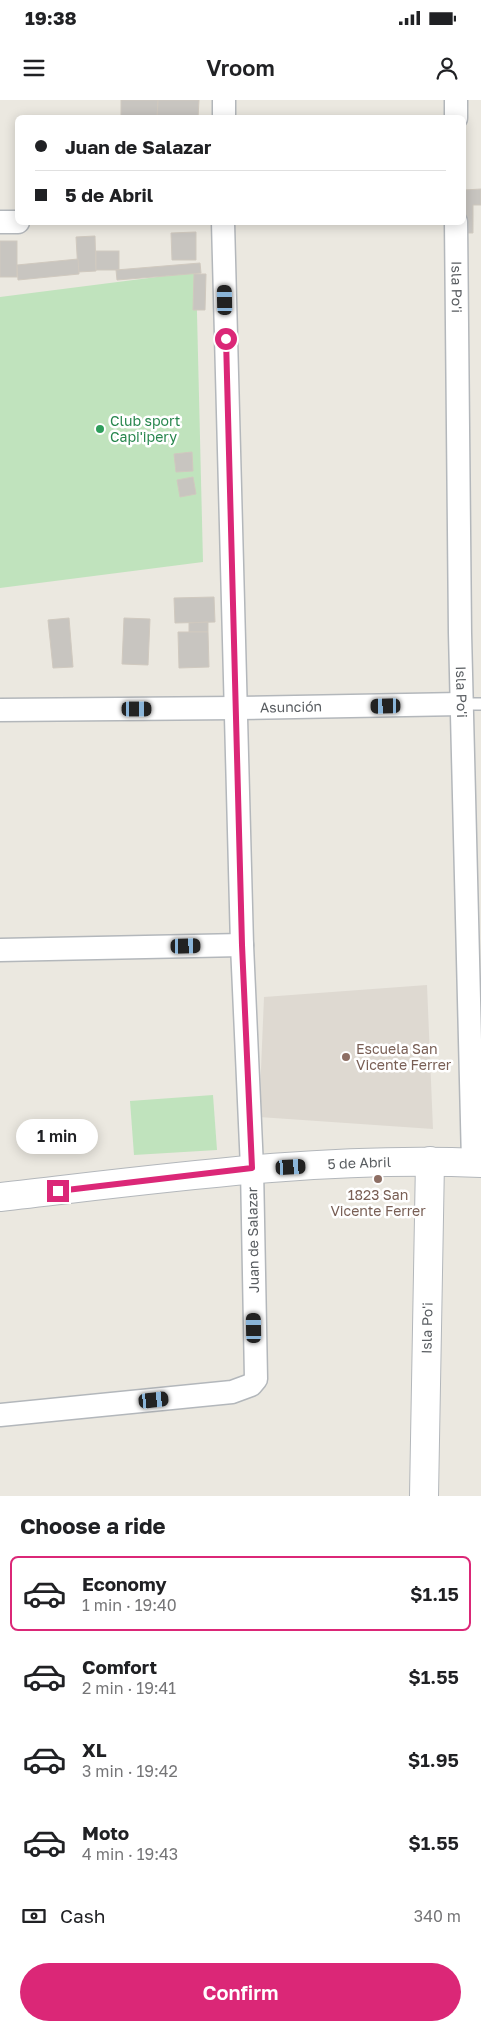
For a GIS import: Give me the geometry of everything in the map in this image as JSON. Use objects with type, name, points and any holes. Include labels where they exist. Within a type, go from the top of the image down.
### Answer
[{"type":"street","points":[[224,100],[224,115]]},
{"type":"street","points":[[456,100],[456,115]]},
{"type":"street","points":[[0,222],[15,222]]},
{"type":"street","name":"Juan de Salazar","points":[[0,1415],[232,1392],[251,1385],[256,1378],[252,1168],[242,945],[223,225]]},
{"type":"street","name":"Isla Po'i","points":[[456,225],[471,704],[477,1163]]},
{"type":"street","name":"Asunción","points":[[0,710],[471,704]]},
{"type":"street","points":[[0,950],[242,945]]},
{"type":"street","name":"Isla Po'i","points":[[424,1496],[430,1161]]},
{"type":"street","name":"5 de Abril","points":[[0,1197],[252,1168],[430,1161],[477,1163]]},
{"type":"shaded area","name":"Escuela San Vicente Ferrer","points":[[427,985],[433,1129],[259,1117],[264,997]]},
{"type":"green space","name":"Club sport Capi'ipery","points":[[196,272],[203,562],[0,588],[0,297]]},
{"type":"green space","points":[[213,1095],[217,1150],[134,1155],[130,1101]]},
{"type":"building","points":[[121,100],[158,100],[158,115],[121,115]]},
{"type":"building","points":[[158,100],[199,100],[198,115],[157,115]]},
{"type":"building","points":[[481,189],[481,205],[473,205],[473,233],[459,233],[463,225],[466,225],[466,190]]},
{"type":"building","points":[[196,232],[196,260],[172,260],[171,233]]},
{"type":"building","points":[[95,236],[96,271],[78,272],[76,237]]},
{"type":"building","points":[[0,241],[17,241],[17,277],[0,277]]},
{"type":"building","points":[[96,251],[119,251],[119,270],[96,270]]},
{"type":"building","points":[[78,259],[79,274],[18,280],[17,265]]},
{"type":"building","points":[[200,263],[201,273],[117,280],[116,270]]},
{"type":"building","points":[[194,274],[206,274],[205,310],[193,310]]},
{"type":"building","points":[[192,452],[193,471],[176,472],[174,454]]},
{"type":"building","points":[[193,477],[196,494],[180,497],[177,480]]},
{"type":"building","points":[[214,597],[215,622],[175,623],[174,598]]},
{"type":"building","points":[[69,618],[73,667],[53,668],[48,620]]},
{"type":"building","points":[[124,618],[150,619],[148,665],[122,664]]},
{"type":"building","points":[[208,622],[208,632],[189,632],[189,623]]},
{"type":"building","points":[[178,632],[208,632],[209,667],[179,668]]},
{"type":"place","name":"Club sport Capi'ipery","points":[[100,429]]},
{"type":"place","name":"Escuela San Vicente Ferrer","points":[[346,1057]]},
{"type":"place","name":"1823 San Vicente Ferrer","points":[[378,1179]]},
{"type":"route","points":[[58,1191],[252,1168],[242,945],[226,339]]}]
